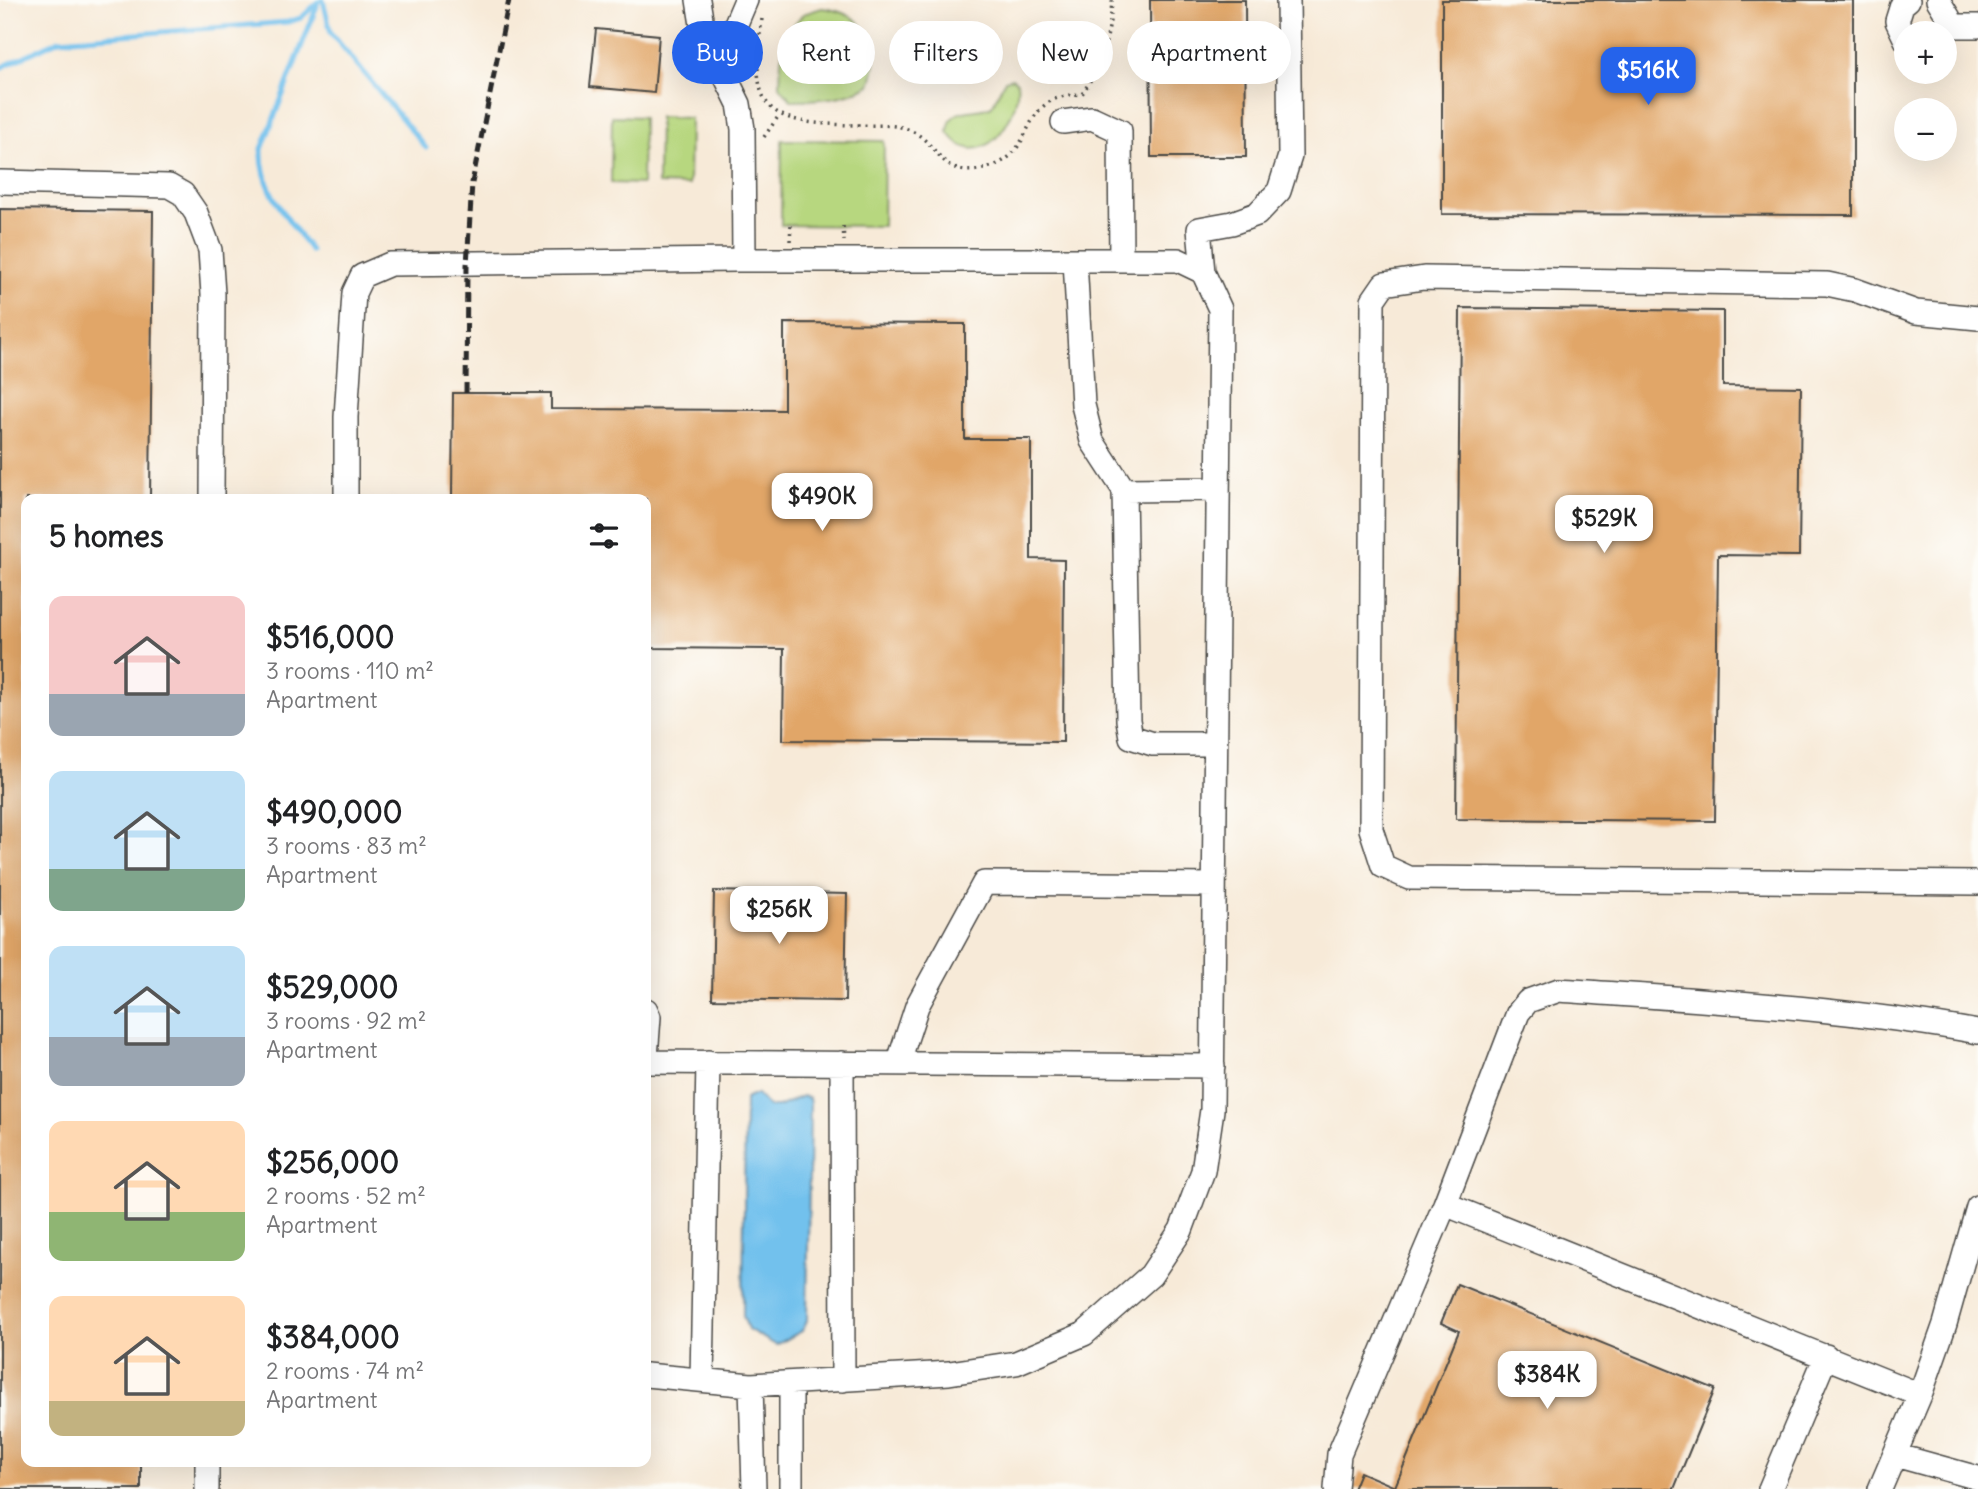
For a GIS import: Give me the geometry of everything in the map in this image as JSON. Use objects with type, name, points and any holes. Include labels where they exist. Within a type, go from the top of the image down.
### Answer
[{"type":"street","points":[[698,0],[701,21]]},
{"type":"street","points":[[651,1375],[751,1385],[791,1384],[949,1373],[1016,1363],[1084,1334],[1151,1275],[1181,1230],[1203,1171],[1212,1110],[1213,1066],[1220,309],[1203,272],[1199,229],[1232,223],[1257,214],[1279,191],[1290,156],[1288,0]]},
{"type":"street","points":[[1897,21],[1902,5],[1908,0]]},
{"type":"street","points":[[1938,0],[1946,9],[1947,21]]},
{"type":"street","points":[[1957,29],[1978,26]]},
{"type":"street","points":[[729,84],[739,104],[743,129],[744,260]]},
{"type":"street","points":[[1063,122],[1092,118],[1120,131],[1121,260]]},
{"type":"street","points":[[0,182],[169,186],[183,194],[196,213],[210,250],[213,294],[212,494]]},
{"type":"street","points":[[345,494],[346,416],[354,293],[362,276],[390,264],[744,260],[1178,260],[1203,272]]},
{"type":"street","points":[[1074,260],[1083,405],[1092,441],[1124,490],[1128,720],[1131,737],[1153,744],[1215,744]]},
{"type":"street","points":[[1978,318],[1916,312],[1855,290],[1827,284],[1424,278],[1384,284],[1373,300],[1371,829],[1383,866],[1409,878],[1978,883]]},
{"type":"street","points":[[1124,490],[1217,489]]},
{"type":"street","points":[[898,1064],[917,1006],[984,883],[1214,885]]},
{"type":"street","points":[[1336,1489],[1339,1454],[1445,1204],[1518,1013],[1528,1001],[1559,990],[1784,1007],[1919,1021],[1978,1032]]},
{"type":"street","points":[[651,1059],[1213,1066]]},
{"type":"street","points":[[702,1380],[708,1062]]},
{"type":"street","points":[[842,1063],[843,1380]]},
{"type":"street","points":[[1445,1204],[1920,1395]]},
{"type":"street","points":[[1880,1489],[1920,1395],[1945,1324],[1978,1207]]},
{"type":"street","points":[[1770,1489],[1826,1356]]},
{"type":"street","points":[[791,1384],[791,1489]]},
{"type":"street","points":[[751,1385],[754,1489]]},
{"type":"street","points":[[1895,1455],[1978,1478]]},
{"type":"street","points":[[207,1467],[207,1489]]},
{"type":"path","points":[[754,8],[756,79],[767,106],[780,114],[809,123],[893,126],[913,131],[942,162],[961,170],[994,166],[1010,155],[1023,140],[1043,104],[1061,95],[1082,94],[1098,71],[1107,43],[1111,0]]},
{"type":"path","points":[[757,146],[780,114]]},
{"type":"path","points":[[778,243],[790,243],[791,225]]},
{"type":"path","points":[[844,226],[844,244]]},
{"type":"green space","points":[[822,8],[837,11],[856,21],[797,21],[803,14]]},
{"type":"green space","points":[[1012,78],[1017,82],[1017,96],[1006,126],[985,146],[973,149],[960,145],[948,132],[953,117],[992,106],[1005,80]]},
{"type":"green space","points":[[870,84],[851,93],[812,100],[791,100],[780,86]]},
{"type":"green space","points":[[612,116],[643,117],[642,184],[611,183]]},
{"type":"green space","points":[[659,117],[690,118],[689,185],[658,184]]},
{"type":"green space","points":[[782,140],[884,141],[883,226],[781,225]]},
{"type":"water","points":[[757,1094],[769,1107],[778,1107],[802,1096],[809,1098],[810,1105],[807,1321],[802,1331],[776,1345],[748,1329],[743,1316],[745,1099]]},
{"type":"building","points":[[1150,0],[1245,0],[1245,21],[1150,21]]},
{"type":"building","points":[[1442,0],[1853,0],[1853,215],[1442,214]]},
{"type":"building","points":[[596,29],[659,35],[654,93],[590,87]]},
{"type":"building","points":[[1151,84],[1246,84],[1246,157],[1151,157]]},
{"type":"building","points":[[0,209],[153,211],[150,494],[21,494],[21,1467],[141,1467],[141,1489],[0,1489]]},
{"type":"building","points":[[1460,308],[1723,311],[1723,386],[1801,387],[1799,556],[1718,555],[1715,821],[1456,819]]},
{"type":"building","points":[[784,323],[965,324],[965,439],[1031,439],[1031,559],[1064,560],[1063,742],[783,740],[784,649],[651,648],[651,494],[452,494],[453,393],[551,393],[551,409],[784,410]]},
{"type":"building","points":[[714,891],[847,894],[845,1001],[712,999]]},
{"type":"building","points":[[1457,1284],[1715,1389],[1674,1489],[1353,1489],[1360,1472],[1395,1487],[1459,1331],[1441,1323]]},
{"type":"waterway","points":[[323,0],[331,33],[426,148]]},
{"type":"waterway","points":[[0,68],[59,40],[288,22],[301,18],[318,2]]},
{"type":"waterway","points":[[311,251],[271,191],[266,178],[262,149],[317,6]]},
{"type":"railway","points":[[466,393],[467,265],[472,183],[509,0]]}]
